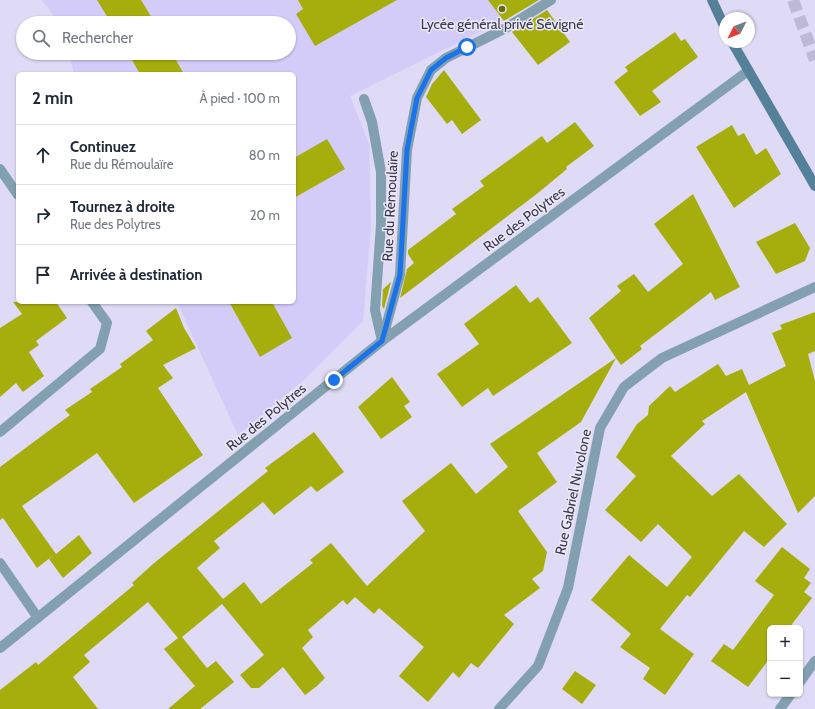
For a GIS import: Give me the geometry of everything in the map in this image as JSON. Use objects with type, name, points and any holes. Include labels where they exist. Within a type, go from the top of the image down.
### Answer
[{"type":"street","name":"Rue du Rémoulaïre","points":[[382,341],[400,275],[407,150],[417,98],[431,70],[446,58],[506,28],[551,0]]},
{"type":"street","points":[[712,0],[719,15]]},
{"type":"street","points":[[735,48],[815,186]]},
{"type":"street","name":"Rue des Polytres","points":[[0,648],[382,341],[748,71]]},
{"type":"street","points":[[364,100],[372,122],[381,172],[381,225],[375,310],[382,341]]},
{"type":"street","points":[[0,169],[16,192]]},
{"type":"street","name":"Rue Gabriel Nuvolone","points":[[499,709],[538,666],[568,588],[600,428],[624,387],[662,358],[815,287]]},
{"type":"street","points":[[0,432],[100,349],[107,323],[93,304]]},
{"type":"street","points":[[0,563],[38,618]]},
{"type":"street","points":[[803,678],[815,662]]},
{"type":"street","points":[[780,709],[789,697]]},
{"type":"shaded area","points":[[41,0],[537,0],[506,19],[350,96],[369,144],[371,228],[363,321],[305,379],[238,435],[178,304],[296,304],[296,72],[74,72],[71,60],[296,60],[296,16],[53,16]]},
{"type":"building","points":[[97,0],[141,0],[151,16],[107,16]]},
{"type":"building","points":[[298,0],[397,0],[315,46],[296,14],[303,9]]},
{"type":"building","points":[[488,0],[539,0],[504,21]]},
{"type":"building","points":[[547,10],[570,42],[538,65],[512,32]]},
{"type":"building","points":[[675,32],[681,41],[685,39],[698,57],[652,91],[661,102],[640,116],[614,82],[628,71],[625,67]]},
{"type":"building","points":[[132,60],[176,60],[183,72],[139,72]]},
{"type":"building","points":[[444,70],[481,120],[462,134],[452,120],[447,124],[426,97],[432,84]]},
{"type":"building","points":[[575,122],[594,146],[566,167],[567,169],[538,193],[400,298],[407,269],[414,263],[408,254],[408,250],[456,214],[452,209],[484,186],[480,181],[542,136],[547,143]]},
{"type":"building","points":[[732,125],[738,136],[744,133],[756,155],[766,148],[781,174],[734,208],[696,147]]},
{"type":"building","points":[[327,139],[345,169],[296,197],[296,157]]},
{"type":"building","points":[[693,194],[740,287],[715,300],[711,292],[640,346],[642,349],[621,365],[589,318],[621,291],[617,286],[634,274],[648,292],[683,264],[654,224]]},
{"type":"building","points":[[795,223],[810,248],[805,261],[776,274],[756,242]]},
{"type":"building","points":[[391,282],[384,309],[382,306],[383,289]]},
{"type":"building","points":[[516,285],[530,303],[538,297],[572,343],[493,396],[488,388],[462,407],[437,374],[479,344],[464,324]]},
{"type":"building","points":[[13,302],[16,302],[16,304],[57,304],[67,318],[36,341],[39,345],[29,352],[44,376],[23,392],[16,383],[0,397],[0,328],[22,314]]},
{"type":"building","points":[[230,304],[273,304],[292,338],[260,357]]},
{"type":"building","points":[[176,308],[184,328],[196,348],[163,365],[173,378],[158,388],[203,455],[134,503],[97,453],[22,506],[56,554],[79,535],[92,553],[63,578],[49,559],[55,554],[37,568],[3,518],[0,520],[0,467],[70,415],[65,410],[92,392],[90,389],[122,367],[120,364],[153,340],[146,331]]},
{"type":"building","points":[[815,312],[815,351],[808,354],[815,381],[815,496],[798,513],[746,392],[702,421],[705,424],[671,456],[712,496],[739,474],[787,524],[764,547],[744,531],[690,597],[687,595],[660,629],[694,654],[665,695],[643,679],[650,668],[620,647],[631,634],[591,600],[629,555],[667,587],[692,557],[658,524],[641,542],[605,510],[636,476],[616,457],[637,424],[648,415],[649,406],[670,386],[675,392],[718,364],[726,376],[742,369],[749,385],[786,366],[772,333],[782,329],[780,325]]},
{"type":"building","points":[[616,358],[581,422],[537,453],[557,482],[518,511],[547,552],[543,571],[532,579],[540,588],[504,615],[514,624],[478,668],[471,663],[459,678],[453,672],[428,702],[399,676],[424,647],[379,608],[374,614],[355,597],[347,605],[343,600],[308,630],[313,637],[302,648],[325,678],[305,695],[283,667],[259,688],[251,688],[240,675],[264,655],[222,604],[182,637],[207,668],[216,661],[234,682],[200,709],[168,709],[195,686],[164,649],[178,638],[148,602],[84,655],[90,662],[73,677],[98,709],[0,709],[0,690],[36,662],[38,665],[134,585],[132,583],[153,564],[268,471],[265,468],[314,432],[344,472],[317,492],[311,486],[274,515],[263,502],[214,541],[220,548],[197,568],[223,599],[244,582],[261,604],[313,563],[310,560],[331,543],[367,586],[425,531],[402,501],[451,463],[476,494],[508,467],[490,444]]},
{"type":"building","points":[[392,377],[410,402],[404,406],[412,417],[381,439],[358,407]]},
{"type":"building","points":[[782,547],[810,569],[804,578],[811,583],[804,592],[812,598],[791,625],[767,625],[767,662],[748,687],[711,661],[724,644],[733,650],[774,595],[755,581]]},
{"type":"building","points":[[575,671],[596,685],[582,704],[562,689]]},
{"type":"tunnel","points":[[793,0],[815,60]]},
{"type":"place","name":"Lycée général privé Sévigné","points":[[502,9]]},
{"type":"route","points":[[334,380],[382,341],[400,275],[407,150],[417,98],[431,70],[446,58],[467,47]]}]
